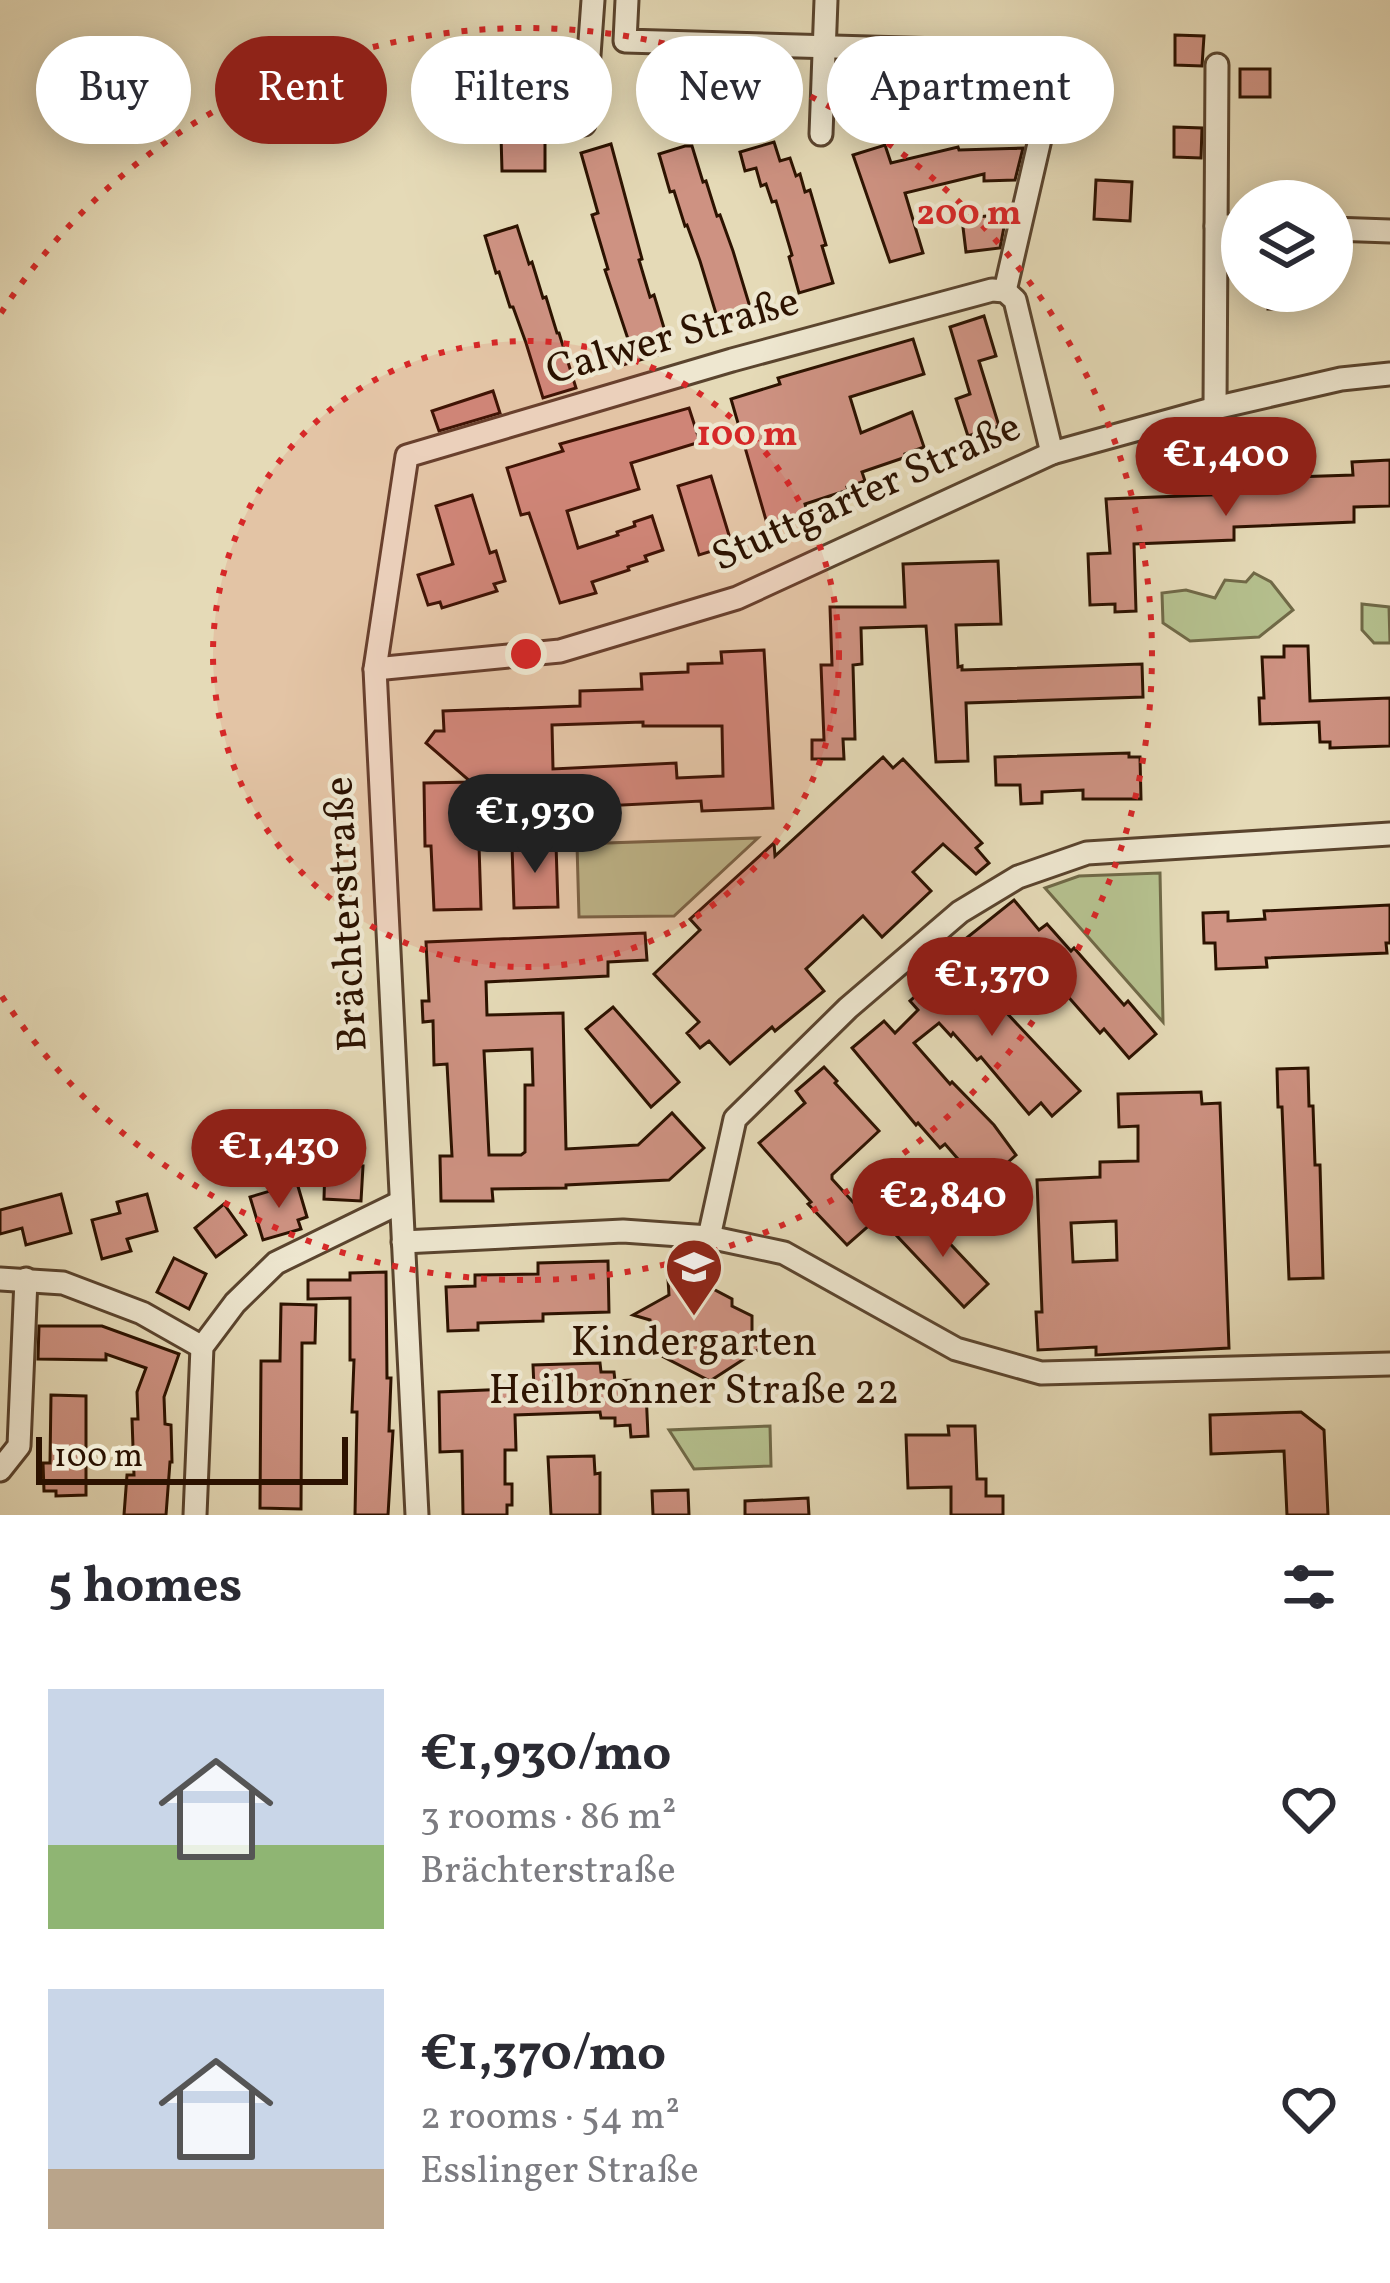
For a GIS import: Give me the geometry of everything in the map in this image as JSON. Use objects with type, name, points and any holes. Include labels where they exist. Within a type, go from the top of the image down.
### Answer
[{"type":"street","points":[[590,36],[593,0]]},
{"type":"street","points":[[627,0],[625,41],[1030,55],[1054,65],[1005,291],[1015,300],[1052,453]]},
{"type":"street","points":[[820,134],[826,0]]},
{"type":"street","points":[[1214,408],[1217,64]]},
{"type":"street","points":[[1216,226],[1221,226]]},
{"type":"street","points":[[1353,229],[1390,230]]},
{"type":"street","name":"Calwer Straße","points":[[375,670],[407,456],[732,360],[992,290],[1005,291]]},
{"type":"street","name":"Stuttgarter Straße","points":[[375,670],[560,651],[737,598],[1052,453],[1214,408],[1342,379],[1390,374]]},
{"type":"street","name":"Brächterstraße","points":[[375,670],[417,1515]]},
{"type":"street","points":[[709,1238],[735,1119],[848,1008],[960,912],[1018,877],[1087,853],[1390,834]]},
{"type":"street","points":[[194,1515],[202,1347],[276,1263],[400,1202]]},
{"type":"street","points":[[403,1242],[623,1231],[709,1238],[784,1252],[956,1349],[1041,1373],[1390,1364]]},
{"type":"street","points":[[0,1279],[64,1282],[142,1313],[202,1347]]},
{"type":"street","points":[[0,1470],[19,1446],[26,1279]]},
{"type":"green space","points":[[1254,573],[1271,582],[1293,610],[1259,637],[1190,641],[1163,623],[1162,593],[1186,590],[1215,598],[1225,580],[1246,582]]},
{"type":"green space","points":[[1362,604],[1389,607],[1390,643],[1374,643],[1362,630]]},
{"type":"green space","points":[[758,838],[674,916],[579,917],[577,844]]},
{"type":"green space","points":[[1160,873],[1163,1022],[1045,888],[1079,876]]},
{"type":"green space","points":[[770,1426],[771,1466],[694,1469],[669,1430]]},
{"type":"building","points":[[1175,35],[1204,36],[1202,66],[1175,65]]},
{"type":"building","points":[[1240,69],[1270,69],[1270,97],[1240,97]]},
{"type":"building","points":[[1174,127],[1202,128],[1201,158],[1174,157]]},
{"type":"building","points":[[501,144],[545,144],[545,171],[502,171]]},
{"type":"building","points":[[611,144],[639,260],[671,351],[616,367],[610,348],[629,342],[605,270],[592,215],[598,213],[581,153]]},
{"type":"building","points":[[775,144],[780,161],[790,158],[805,192],[810,190],[833,283],[799,293],[776,201],[772,202],[766,184],[761,186],[756,168],[745,171],[740,152]]},
{"type":"building","points":[[885,145],[891,163],[958,147],[1023,148],[1015,180],[984,181],[984,174],[905,193],[923,253],[890,262],[853,155]]},
{"type":"building","points":[[692,146],[720,215],[750,307],[717,317],[659,154]]},
{"type":"building","points":[[1096,180],[1132,182],[1130,221],[1094,219]]},
{"type":"building","points":[[1003,214],[1000,248],[966,252],[962,219]]},
{"type":"building","points":[[517,226],[576,388],[543,398],[485,236]]},
{"type":"building","points":[[984,316],[996,356],[979,361],[999,426],[968,436],[956,399],[970,394],[950,327]]},
{"type":"building","points":[[913,339],[924,374],[850,397],[861,433],[912,412],[924,447],[862,472],[865,481],[848,490],[805,504],[808,515],[768,527],[731,399],[780,384],[778,378]]},
{"type":"building","points":[[493,391],[500,413],[439,431],[432,411]]},
{"type":"building","points":[[689,408],[700,442],[631,463],[639,489],[567,511],[578,548],[618,535],[652,516],[663,550],[645,556],[647,561],[629,570],[592,582],[596,593],[560,603],[529,513],[521,515],[507,468],[563,451],[560,444]]},
{"type":"building","points":[[1390,460],[1390,506],[1354,507],[1354,522],[1234,527],[1234,540],[1134,544],[1136,611],[1115,612],[1115,604],[1090,605],[1088,554],[1110,553],[1106,499],[1233,494],[1232,479],[1353,475],[1352,462]]},
{"type":"building","points":[[711,476],[732,545],[699,555],[678,486]]},
{"type":"building","points":[[472,495],[490,553],[496,551],[505,581],[494,584],[497,591],[442,608],[440,602],[428,605],[418,575],[453,564],[436,506]]},
{"type":"building","points":[[998,561],[1001,624],[956,625],[958,667],[1142,664],[1143,697],[966,703],[968,761],[936,762],[926,626],[861,628],[862,664],[853,665],[855,739],[843,739],[844,759],[812,759],[812,740],[824,740],[821,665],[832,665],[830,607],[905,607],[903,564]]},
{"type":"building","points":[[1284,646],[1308,646],[1310,701],[1390,698],[1390,746],[1330,748],[1330,742],[1320,742],[1319,722],[1260,724],[1262,657],[1284,657]]},
{"type":"building","points":[[764,650],[773,808],[702,811],[701,801],[483,812],[481,909],[434,910],[431,846],[425,846],[424,783],[471,782],[426,743],[435,731],[444,731],[443,711],[580,706],[580,691],[642,689],[641,674],[688,672],[688,664],[722,663],[721,652]],"holes":[[[643,722],[643,726],[722,726],[723,776],[677,778],[676,763],[553,769],[552,725]]]},
{"type":"building","points":[[1129,753],[1129,757],[1140,757],[1141,799],[1083,799],[1083,790],[1042,792],[1042,803],[1021,804],[1020,785],[996,785],[995,757]]},
{"type":"building","points":[[883,757],[893,768],[903,759],[982,843],[976,848],[989,863],[976,874],[943,844],[913,872],[931,891],[882,937],[863,916],[806,969],[824,991],[730,1064],[709,1041],[700,1048],[687,1033],[699,1022],[654,974],[700,930],[690,919],[774,843],[775,856]]},
{"type":"building","points":[[556,844],[558,907],[514,908],[512,846]]},
{"type":"building","points":[[1014,900],[1039,930],[1047,924],[1071,951],[1074,948],[1156,1034],[1129,1058],[1016,945],[979,976],[1006,1006],[1003,1009],[1080,1091],[1052,1116],[1041,1103],[1029,1114],[981,1057],[977,1060],[939,1023],[914,1043],[994,1125],[1016,1155],[989,1179],[978,1167],[971,1174],[945,1144],[940,1148],[852,1048],[884,1021],[895,1033],[918,1010],[910,1001],[970,948],[964,940]]},
{"type":"building","points":[[1390,905],[1387,953],[1266,958],[1267,967],[1216,969],[1215,943],[1204,943],[1203,913],[1228,912],[1228,921],[1265,919],[1264,911]]},
{"type":"building","points":[[645,933],[647,960],[608,962],[608,976],[486,982],[487,1015],[563,1013],[566,1149],[638,1145],[672,1113],[704,1148],[669,1180],[492,1189],[493,1201],[441,1201],[440,1156],[452,1156],[447,1064],[434,1065],[433,1021],[423,1022],[422,1001],[429,1001],[426,942]],"holes":[[[532,1049],[533,1085],[525,1085],[525,1152],[489,1155],[484,1051]]]},
{"type":"building","points":[[613,1007],[679,1082],[651,1107],[586,1029]]},
{"type":"building","points":[[824,1067],[879,1131],[832,1175],[872,1223],[847,1245],[759,1143],[805,1103],[796,1091]]},
{"type":"building","points":[[1308,1068],[1315,1165],[1320,1165],[1323,1278],[1289,1279],[1277,1069]]},
{"type":"building","points":[[1201,1092],[1202,1104],[1220,1103],[1229,1348],[1096,1355],[1096,1347],[1038,1350],[1036,1312],[1042,1312],[1037,1180],[1100,1177],[1100,1162],[1138,1161],[1138,1126],[1119,1127],[1118,1094]],"holes":[[[1116,1221],[1117,1260],[1073,1262],[1071,1223]]]},
{"type":"building","points":[[325,1164],[363,1166],[361,1201],[324,1199]]},
{"type":"building","points":[[297,1183],[307,1217],[298,1220],[301,1229],[263,1240],[250,1197]]},
{"type":"building","points":[[61,1194],[71,1233],[26,1245],[22,1228],[0,1234],[0,1210]]},
{"type":"building","points":[[147,1194],[157,1231],[127,1239],[131,1251],[102,1259],[92,1220],[120,1213],[117,1202]]},
{"type":"building","points":[[224,1204],[246,1235],[216,1257],[195,1228]]},
{"type":"building","points":[[922,1214],[988,1284],[964,1307],[897,1236]]},
{"type":"building","points":[[174,1258],[206,1274],[189,1309],[157,1292]]},
{"type":"building","points":[[608,1261],[609,1312],[543,1314],[543,1321],[478,1323],[478,1330],[448,1331],[446,1287],[475,1286],[475,1275],[538,1274],[538,1263]]},
{"type":"building","points":[[386,1272],[389,1431],[393,1431],[388,1515],[355,1515],[357,1412],[352,1412],[350,1298],[308,1299],[308,1280],[350,1280],[350,1273]]},
{"type":"building","points":[[668,1279],[682,1286],[694,1279],[732,1299],[732,1306],[752,1316],[752,1338],[764,1346],[710,1381],[658,1354],[651,1340],[650,1320],[633,1315],[669,1295]]},
{"type":"building","points":[[281,1304],[316,1305],[315,1343],[302,1343],[301,1509],[260,1508],[261,1361],[280,1361]]},
{"type":"building","points":[[39,1326],[102,1326],[179,1354],[164,1397],[172,1462],[166,1515],[124,1515],[127,1475],[134,1475],[132,1419],[138,1419],[137,1392],[146,1368],[106,1354],[106,1360],[38,1359]]},
{"type":"building","points":[[600,1363],[601,1372],[614,1372],[615,1381],[630,1380],[630,1391],[646,1391],[648,1436],[631,1437],[630,1425],[615,1426],[615,1418],[601,1418],[600,1412],[515,1415],[516,1450],[505,1450],[505,1484],[512,1484],[507,1515],[463,1515],[462,1451],[440,1452],[439,1392],[534,1388],[533,1365]]},
{"type":"building","points":[[51,1395],[86,1396],[86,1495],[56,1496],[56,1491],[44,1491],[43,1463],[50,1463]]},
{"type":"building","points":[[1301,1412],[1324,1430],[1328,1515],[1287,1515],[1284,1451],[1211,1454],[1210,1415]]},
{"type":"building","points":[[948,1426],[975,1426],[977,1479],[986,1479],[986,1496],[1003,1496],[1003,1515],[951,1515],[951,1487],[908,1488],[906,1435],[949,1435]]},
{"type":"building","points":[[594,1456],[595,1474],[600,1473],[600,1515],[551,1515],[548,1457]]},
{"type":"building","points":[[688,1490],[689,1515],[653,1515],[652,1491]]},
{"type":"building","points":[[808,1498],[809,1515],[745,1515],[745,1501]]},
{"type":"place","name":"Kindergarten Heilbronner Straße 22","points":[[694,1318]]}]
